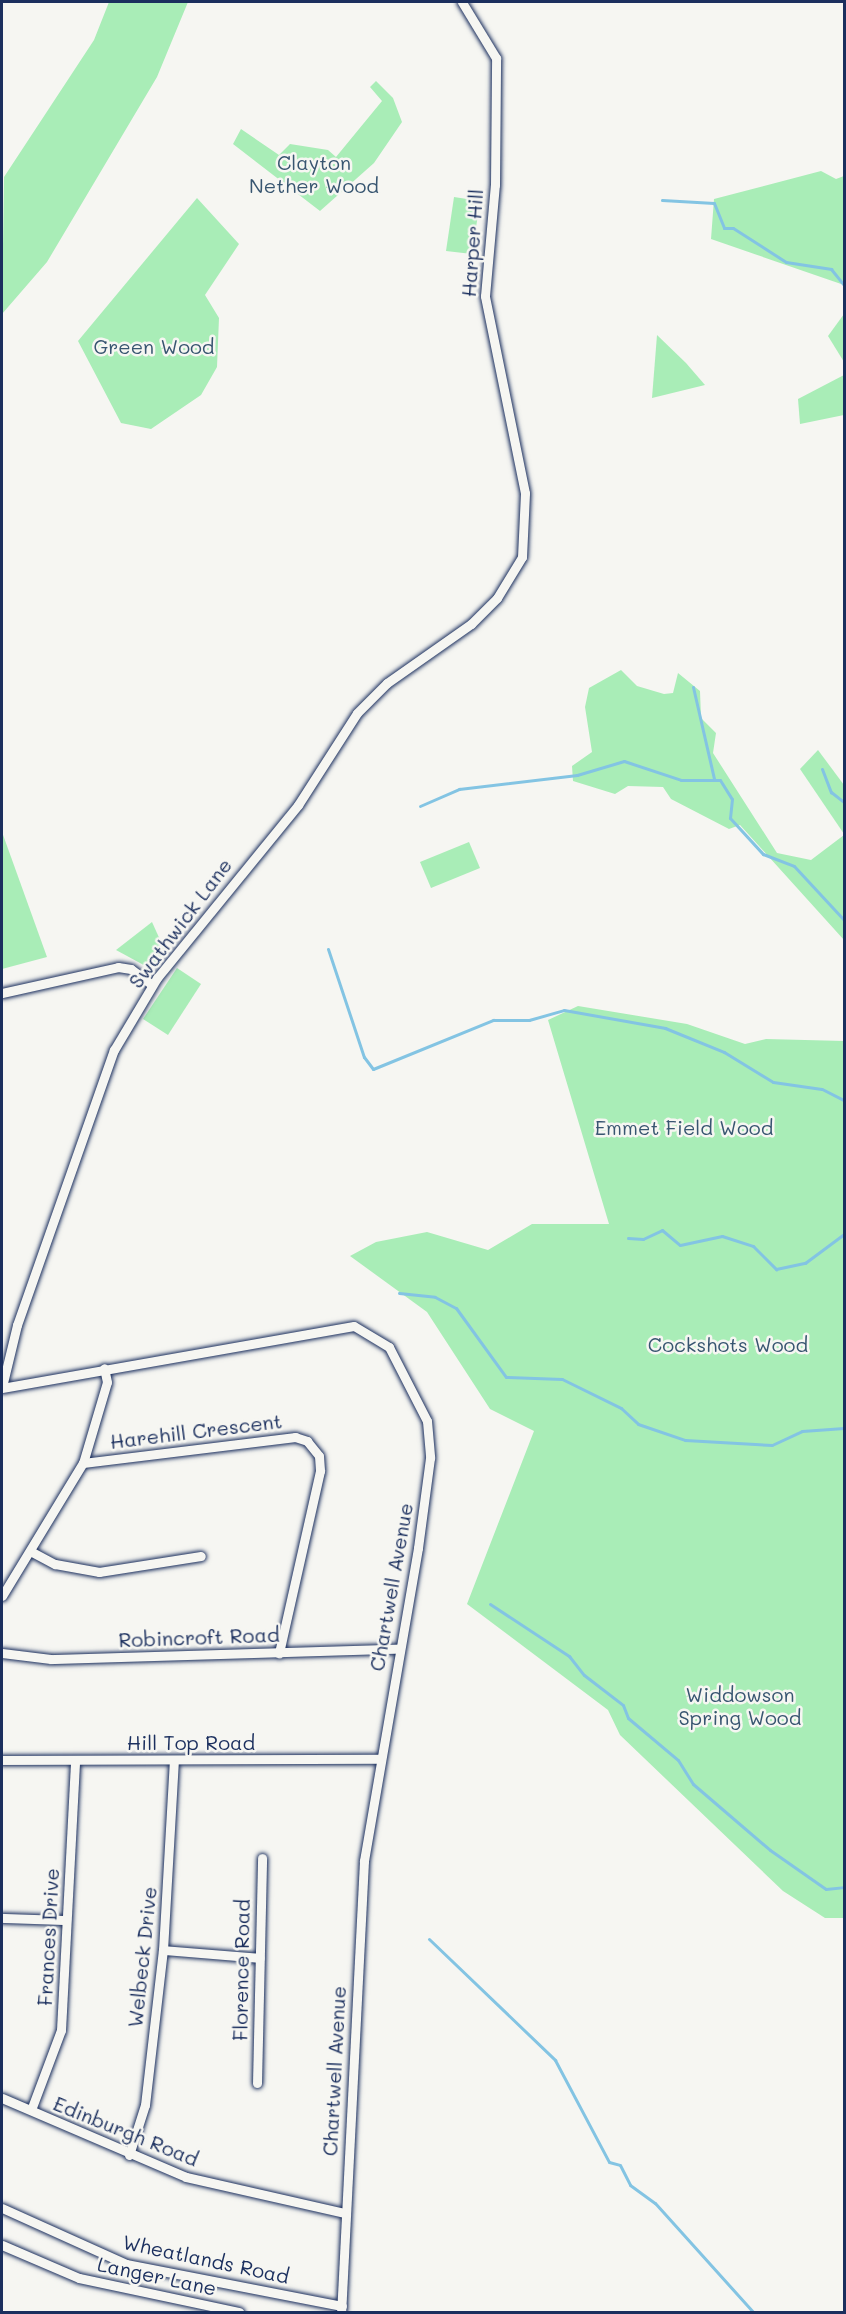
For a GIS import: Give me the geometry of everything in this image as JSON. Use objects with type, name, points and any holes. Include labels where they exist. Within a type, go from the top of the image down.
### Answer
[{"type":"street","name":"Harper Hill","points":[[465,3],[496,58],[495,185],[485,296],[525,493],[525,547],[519,565]]},
{"type":"street","name":"Swathwick Lane","points":[[2,1387],[17,1325],[114,1050],[152,985],[298,805],[357,713],[387,683],[471,624],[519,565]]},
{"type":"street","points":[[2,993],[118,967],[131,969],[152,985]]},
{"type":"street","name":"Chartwell Avenue","points":[[2,1387],[354,1326],[389,1347],[418,1397],[430,1437],[418,1548],[398,1649],[364,1861],[344,2213],[342,2309]]},
{"type":"street","points":[[2,1596],[32,1552],[83,1463],[107,1382],[104,1368]]},
{"type":"street","name":"Harehill Crescent","points":[[83,1463],[295,1437],[307,1441],[319,1456],[320,1471],[279,1653]]},
{"type":"street","points":[[32,1552],[55,1564],[99,1572],[201,1556]]},
{"type":"street","name":"Robincroft Road","points":[[2,1653],[51,1659],[398,1649]]},
{"type":"street","name":"Frances Drive","points":[[31,2110],[61,2030],[75,1760]]},
{"type":"street","name":"Welbeck Drive","points":[[129,2155],[145,2105],[163,1950],[174,1760]]},
{"type":"street","name":"Hill Top Road","points":[[2,1761],[381,1760]]},
{"type":"street","name":"Florence Road","points":[[257,2083],[262,1858]]},
{"type":"street","points":[[2,1918],[66,1920]]},
{"type":"street","points":[[163,1950],[260,1958]]},
{"type":"street","name":"Edinburgh Road","points":[[2,2098],[129,2155],[186,2177],[344,2213]]},
{"type":"street","name":"Wheatlands Road","points":[[2,2208],[126,2264],[342,2309]]},
{"type":"street","name":"Langer Lane","points":[[2,2245],[79,2278],[239,2313]]},
{"type":"green space","points":[[109,2],[188,2],[157,77],[47,262],[2,314],[4,177],[94,40]]},
{"type":"green space","name":"Clayton Nether Wood","points":[[376,81],[393,98],[402,122],[374,163],[320,211],[233,144],[241,129],[279,155],[290,144],[328,150],[336,157],[382,101],[370,87]]},
{"type":"green space","points":[[821,171],[836,179],[844,176],[844,285],[711,239],[714,199]]},
{"type":"green space","points":[[454,197],[480,201],[472,254],[446,251]]},
{"type":"green space","name":"Green Wood","points":[[197,198],[239,244],[205,295],[219,318],[217,367],[201,395],[151,429],[121,423],[78,341]]},
{"type":"green space","points":[[844,314],[844,362],[828,336]]},
{"type":"green space","points":[[657,335],[686,363],[705,385],[652,398]]},
{"type":"green space","points":[[844,375],[844,415],[800,424],[798,399]]},
{"type":"green space","points":[[621,670],[637,686],[664,694],[673,693],[678,673],[700,691],[701,718],[716,733],[713,753],[777,853],[811,860],[844,835],[844,940],[740,825],[729,829],[671,799],[663,787],[628,786],[615,794],[573,781],[572,766],[592,752],[585,707],[589,688]]},
{"type":"green space","points":[[818,750],[844,785],[844,834],[800,769]]},
{"type":"green space","points":[[2,832],[47,957],[2,969]]},
{"type":"green space","points":[[469,842],[480,868],[431,888],[420,862]]},
{"type":"green space","points":[[152,922],[166,953],[151,969],[116,950]]},
{"type":"green space","points":[[177,968],[201,984],[168,1035],[143,1019]]},
{"type":"green space","points":[[578,1006],[687,1024],[745,1044],[766,1039],[844,1041],[844,1918],[825,1918],[783,1891],[620,1735],[608,1710],[467,1604],[534,1431],[490,1409],[427,1312],[350,1256],[376,1242],[427,1232],[488,1250],[532,1224],[609,1224],[548,1020]]},
{"type":"waterway","points":[[662,200],[714,203],[724,228],[733,228],[786,262],[831,269],[844,285]]},
{"type":"waterway","points":[[693,687],[714,779]]},
{"type":"waterway","points":[[420,806],[459,789],[577,775],[624,761],[681,780],[720,780],[732,799],[730,818],[763,854],[794,866],[844,920]]},
{"type":"waterway","points":[[822,769],[831,792],[844,802]]},
{"type":"waterway","points":[[328,949],[364,1057],[373,1069],[493,1020],[529,1020],[564,1010],[665,1028],[724,1052],[773,1082],[822,1089],[844,1100]]},
{"type":"waterway","points":[[628,1238],[643,1239],[662,1230],[680,1245],[722,1236],[753,1246],[776,1269],[805,1263],[844,1234]]},
{"type":"waterway","points":[[399,1293],[435,1297],[456,1308],[506,1377],[562,1379],[621,1408],[638,1424],[685,1440],[772,1445],[802,1431],[844,1428]]},
{"type":"waterway","points":[[490,1604],[569,1656],[584,1675],[623,1705],[628,1718],[678,1760],[693,1784],[770,1850],[826,1889],[844,1887]]},
{"type":"waterway","points":[[429,1939],[555,2060],[609,2162],[620,2165],[630,2185],[655,2203],[753,2312]]},
{"type":"park label","name":"Emmet Field Wood","points":[[684,1127]]},
{"type":"park label","name":"Cockshots Wood","points":[[728,1344]]},
{"type":"park label","name":"Widdowson Spring Wood","points":[[740,1706]]}]
